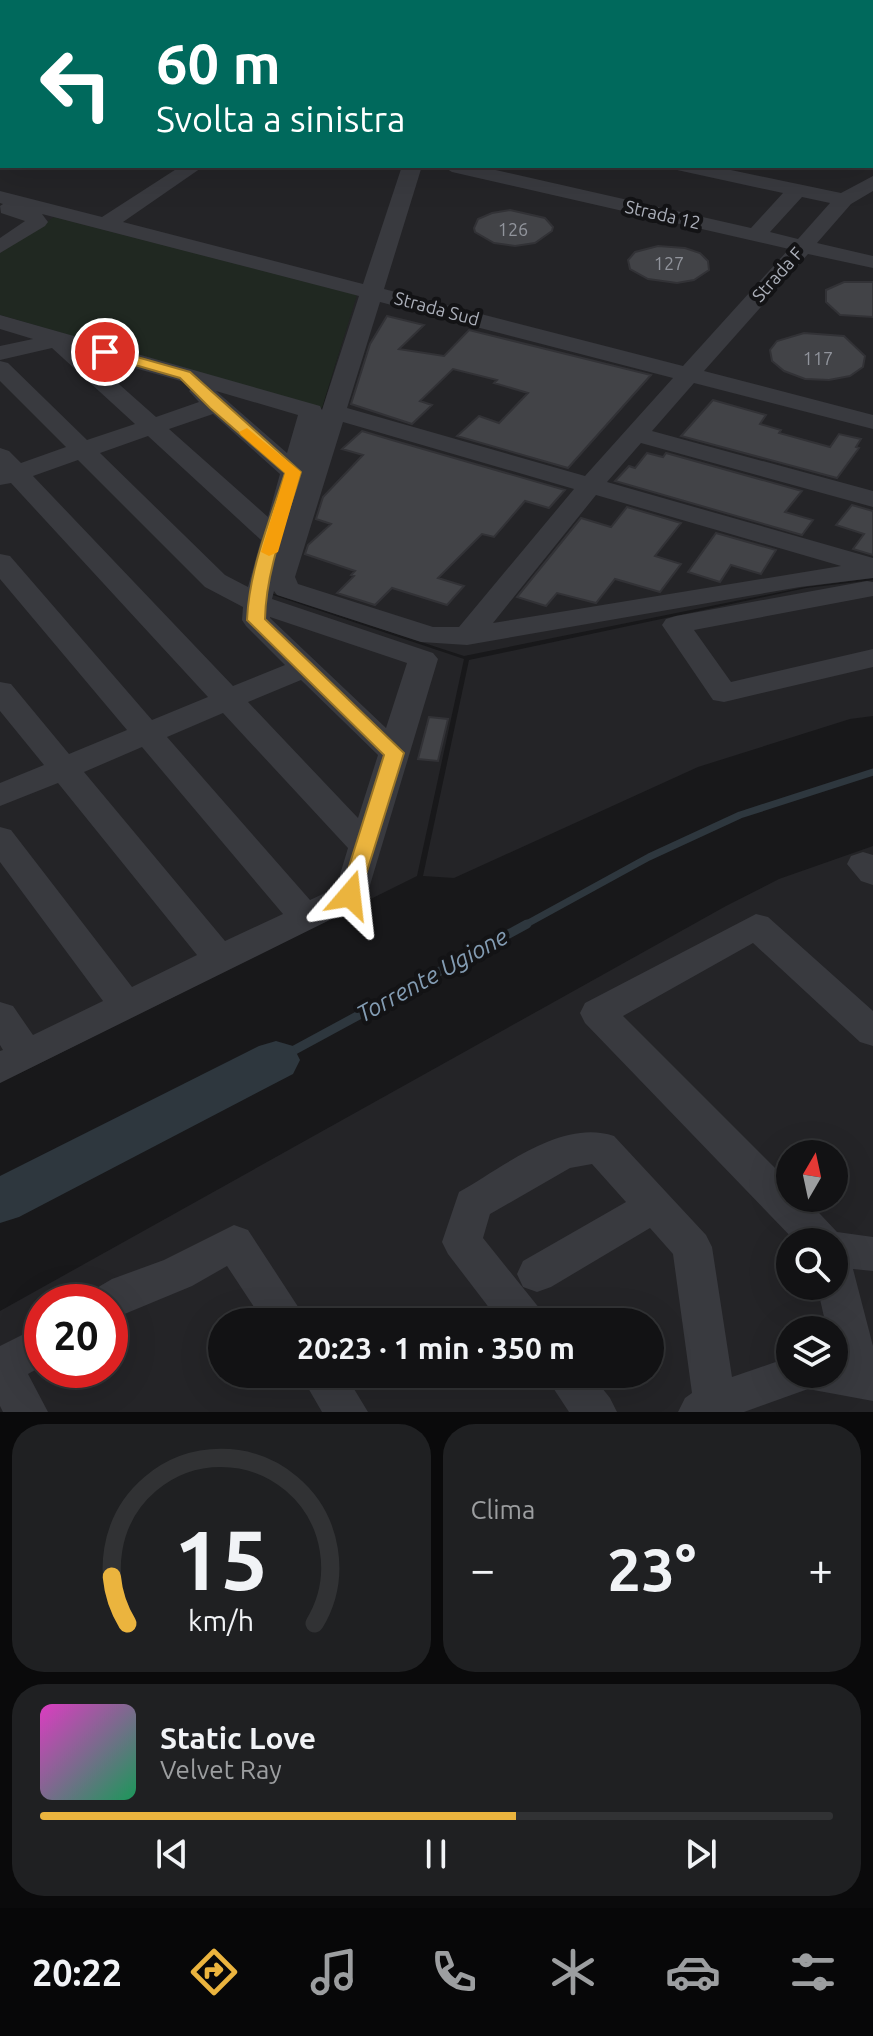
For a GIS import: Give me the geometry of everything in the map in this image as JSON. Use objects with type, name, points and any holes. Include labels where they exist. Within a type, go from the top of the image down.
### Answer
[{"type":"lane","points":[[106,224],[191,168]]},
{"type":"lane","points":[[411,168],[281,577],[287,589],[431,636],[467,636],[873,568]]},
{"type":"lane","name":"Strada 12","points":[[461,168],[873,262]]},
{"type":"lane","points":[[722,170],[844,200]]},
{"type":"lane","name":"Strada F","points":[[467,636],[591,484],[687,374],[844,200],[873,182]]},
{"type":"lane","points":[[755,236],[797,190]]},
{"type":"lane","name":"Strada Sud","points":[[0,197],[371,290],[873,422]]},
{"type":"lane","points":[[0,207],[32,216],[38,222],[0,247]]},
{"type":"lane","points":[[0,322],[311,411],[273,536],[256,620],[394,753]]},
{"type":"lane","points":[[0,353],[48,342],[53,337]]},
{"type":"lane","points":[[53,337],[273,536]]},
{"type":"lane","points":[[0,368],[215,581],[257,603],[423,659],[350,895],[13,1061],[0,1016]]},
{"type":"lane","points":[[185,375],[293,472]]},
{"type":"lane","points":[[5,469],[83,450],[215,405]]},
{"type":"lane","points":[[335,412],[873,568]]},
{"type":"lane","points":[[634,434],[873,499]]},
{"type":"lane","points":[[5,469],[365,846]]},
{"type":"lane","points":[[0,562],[305,917]]},
{"type":"lane","points":[[873,588],[676,625],[724,693],[873,658]]},
{"type":"lane","points":[[0,795],[303,668]]},
{"type":"lane","points":[[0,691],[220,959]]},
{"type":"lane","points":[[0,838],[126,1006]]},
{"type":"lane","points":[[808,1228],[598,1013],[756,926],[873,1032]]},
{"type":"lane","points":[[514,1308],[462,1242],[473,1204],[562,1153],[600,1147],[692,1247],[711,1409],[776,1383]]},
{"type":"lane","points":[[537,1274],[654,1206]]},
{"type":"lane","points":[[128,1292],[178,1273],[234,1242],[278,1308]]},
{"type":"lane","points":[[848,1251],[873,1254]]},
{"type":"lane","points":[[843,1300],[867,1380]]},
{"type":"lane","points":[[24,1355],[1,1368],[26,1412]]},
{"type":"lane","points":[[330,1388],[346,1412]]},
{"type":"lane","points":[[576,1388],[595,1412]]},
{"type":"shaded area","points":[[0,168],[873,168],[873,578],[805,587],[464,656],[268,592],[356,295],[0,253]]},
{"type":"shaded area","points":[[54,217],[357,295],[322,408],[0,315],[0,253]]},
{"type":"shaded area","points":[[0,315],[319,407],[267,593],[464,659],[417,876],[0,1083]]},
{"type":"shaded area","points":[[873,580],[873,716],[850,719],[698,767],[454,878],[423,876],[469,660],[806,588]]},
{"type":"shaded area","points":[[873,846],[873,1412],[0,1412],[0,1311],[24,1298],[24,1388],[128,1388],[128,1284],[48,1284],[779,879]]},
{"type":"building","points":[[510,210],[545,218],[553,227],[552,231],[535,243],[515,246],[494,243],[475,232],[478,219]]},
{"type":"building","points":[[658,246],[685,248],[700,253],[708,261],[709,270],[694,280],[677,283],[648,279],[630,269],[628,260],[635,252]]},
{"type":"building","points":[[844,282],[873,282],[873,317],[840,315],[826,302],[826,290]]},
{"type":"building","points":[[387,316],[424,325],[399,349],[444,356],[469,330],[651,375],[568,468],[457,436],[479,416],[499,423],[528,393],[494,383],[497,380],[453,369],[420,401],[432,405],[412,424],[351,404],[370,344]]},
{"type":"building","points":[[804,333],[844,336],[865,356],[863,367],[850,376],[829,380],[805,379],[784,371],[772,361],[770,350],[777,341]]},
{"type":"building","points":[[713,400],[766,415],[760,424],[781,430],[779,433],[830,447],[839,434],[861,439],[856,447],[859,448],[837,478],[681,436]]},
{"type":"building","points":[[362,431],[565,490],[549,508],[525,501],[494,537],[482,534],[438,578],[464,586],[447,605],[392,588],[375,605],[337,593],[355,571],[305,554],[308,545],[331,524],[316,519],[323,497],[363,455],[342,449]]},
{"type":"building","points":[[647,453],[663,457],[666,453],[802,491],[785,512],[813,520],[802,535],[615,481],[629,466],[635,468]]},
{"type":"building","points":[[852,505],[873,511],[873,555],[853,549],[864,534],[836,525]]},
{"type":"building","points":[[627,507],[681,523],[655,556],[681,564],[660,592],[615,579],[596,603],[557,593],[546,606],[517,597],[581,518],[611,527]]},
{"type":"building","points":[[716,533],[776,550],[761,574],[731,565],[720,582],[688,572]]},
{"type":"building","points":[[429,717],[448,719],[438,761],[418,759]]},
{"type":"waterway","name":"Torrente Ugione","points":[[523,926],[649,857],[740,815],[873,772]]},
{"type":"waterway","name":"Torrente Ugione","points":[[276,1060],[527,924]]},
{"type":"waterway","name":"Torrente Ugione","points":[[0,1201],[276,1060]]},
{"type":"slow traffic","points":[[247,432],[293,472],[269,552]]},
{"type":"route","points":[[105,352],[185,375],[293,472],[273,536],[256,620],[394,753],[350,895]]}]
